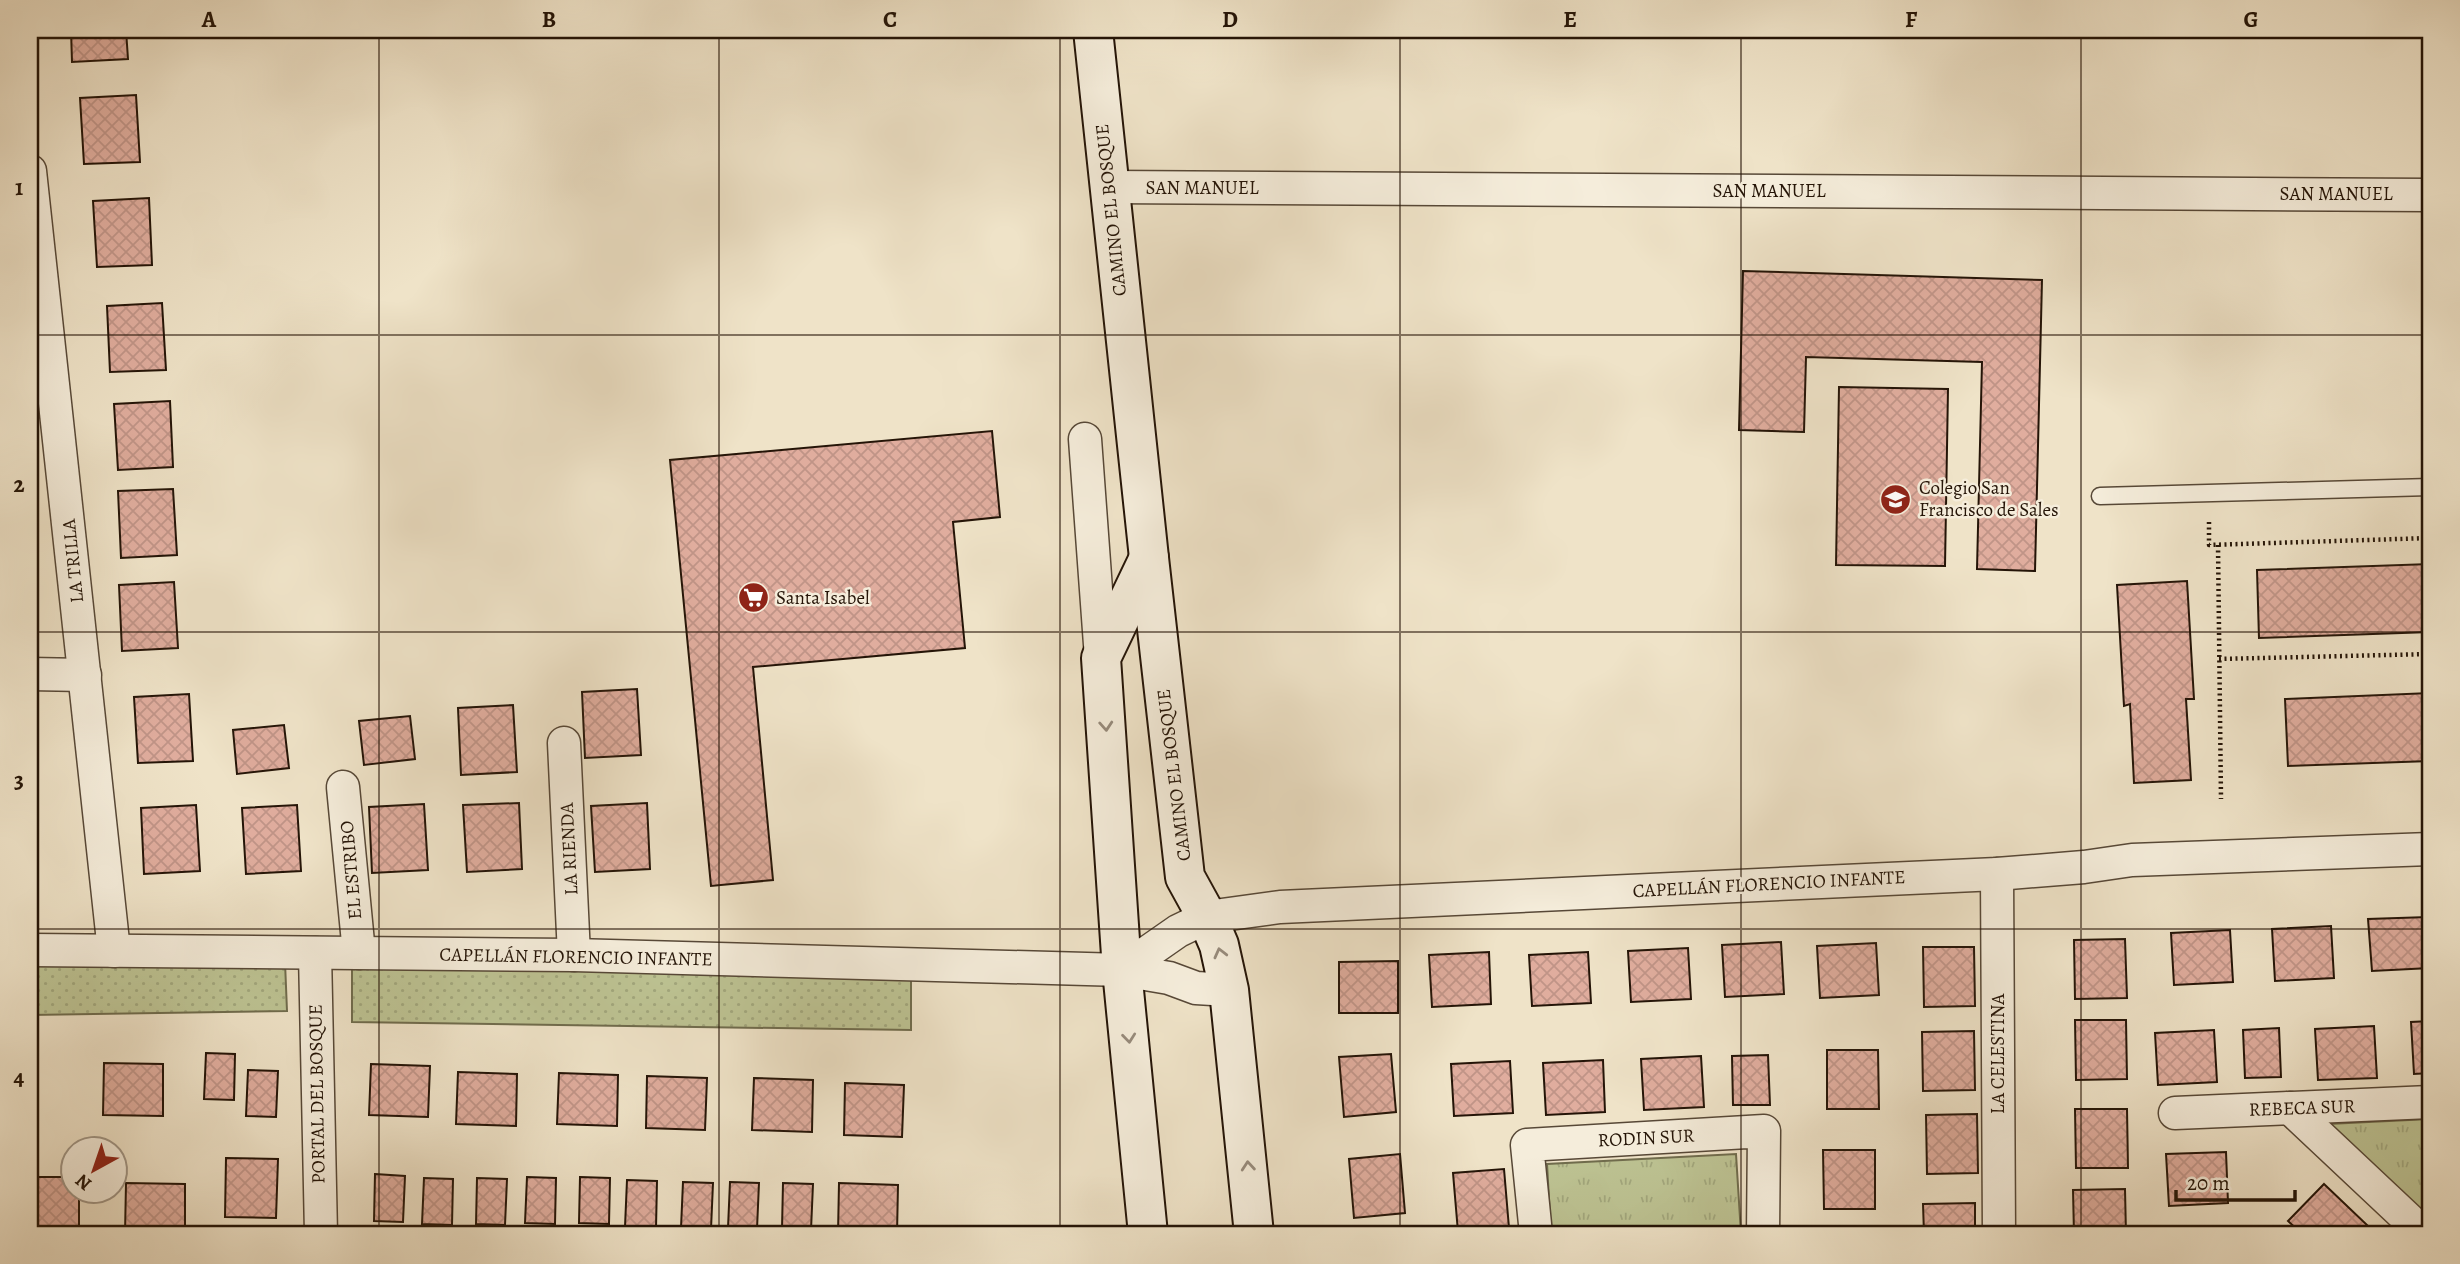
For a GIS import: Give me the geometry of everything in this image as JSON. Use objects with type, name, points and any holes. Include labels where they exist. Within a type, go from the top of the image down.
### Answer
[{"type":"street","name":"CAMINO EL BOSQUE","points":[[1093,30],[1185,877],[1219,945],[1229,990],[1254,1234]]},
{"type":"street","name":"LA TRILLA","points":[[30,182],[44,432],[85,675],[114,951]]},
{"type":"street","name":"SAN MANUEL","points":[[1109,187],[2430,195]]},
{"type":"street","points":[[1085,439],[1122,970],[1148,1234]]},
{"type":"street","points":[[1101,658],[1149,558]]},
{"type":"street","points":[[30,674],[85,675]]},
{"type":"street","name":"LA RIENDA","points":[[564,743],[574,955]]},
{"type":"street","name":"EL ESTRIBO","points":[[344,787],[359,953]]},
{"type":"street","name":"CAPELLÁN FLORENCIO INFANTE","points":[[1122,970],[1178,931],[1207,917],[1280,906],[1997,874],[2132,860],[2430,849]]},
{"type":"street","name":"LA CELESTINA","points":[[1997,874],[1999,1234]]},
{"type":"street","name":"CAPELLÁN FLORENCIO INFANTE","points":[[30,950],[574,955],[1122,970],[1169,978],[1196,988],[1229,990]]},
{"type":"street","name":"PORTAL DEL BOSQUE","points":[[315,953],[321,1234]]},
{"type":"street","name":"REBECA SUR","points":[[2175,1113],[2430,1102]]},
{"type":"street","points":[[2290,1108],[2424,1234]]},
{"type":"street","name":"RODIN SUR","points":[[1536,1234],[1527,1145],[1764,1131],[1763,1234]]},
{"type":"lane","points":[[2100,496],[2430,487]]},
{"type":"path","points":[[2208,493],[2209,545],[2430,538]]},
{"type":"path","points":[[2218,545],[2221,799]]},
{"type":"path","points":[[2220,660],[2430,654]]},
{"type":"green space","points":[[285,962],[287,1011],[30,1015],[30,965]]},
{"type":"green space","points":[[352,967],[911,975],[911,1030],[352,1022]]},
{"type":"green space","points":[[2430,1119],[2430,1221],[2328,1124]]},
{"type":"green space","points":[[1736,1154],[1741,1234],[1551,1234],[1547,1164]]},
{"type":"building","points":[[71,30],[126,30],[128,59],[72,62]]},
{"type":"building","points":[[136,95],[140,162],[84,164],[80,98]]},
{"type":"building","points":[[149,198],[152,265],[97,267],[93,201]]},
{"type":"building","points":[[1743,271],[2042,280],[2035,571],[1977,569],[1982,362],[1806,357],[1804,432],[1739,430]]},
{"type":"building","points":[[162,303],[166,370],[110,372],[107,306]]},
{"type":"building","points":[[1839,387],[1948,389],[1945,566],[1836,565]]},
{"type":"building","points":[[170,401],[173,467],[118,470],[114,404]]},
{"type":"building","points":[[992,431],[1000,517],[953,522],[965,648],[753,667],[773,880],[711,886],[670,460]]},
{"type":"building","points":[[173,489],[177,555],[121,558],[118,491]]},
{"type":"building","points":[[2430,564],[2430,632],[2259,638],[2257,570]]},
{"type":"building","points":[[2187,581],[2194,699],[2186,699],[2191,780],[2134,783],[2130,704],[2124,706],[2117,585]]},
{"type":"building","points":[[174,582],[178,648],[122,651],[119,585]]},
{"type":"building","points":[[637,689],[641,755],[585,758],[582,692]]},
{"type":"building","points":[[2430,693],[2430,761],[2288,766],[2285,699]]},
{"type":"building","points":[[189,694],[193,761],[138,763],[134,697]]},
{"type":"building","points":[[513,705],[517,772],[461,775],[458,708]]},
{"type":"building","points":[[30,707],[34,707],[33,759],[30,759]]},
{"type":"building","points":[[410,716],[415,759],[364,765],[359,721]]},
{"type":"building","points":[[284,725],[289,768],[237,774],[233,730]]},
{"type":"building","points":[[519,803],[522,869],[467,872],[463,805]]},
{"type":"building","points":[[647,803],[650,869],[595,872],[591,806]]},
{"type":"building","points":[[424,804],[428,870],[372,873],[369,807]]},
{"type":"building","points":[[196,805],[200,871],[144,874],[141,808]]},
{"type":"building","points":[[297,805],[301,871],[246,874],[242,808]]},
{"type":"building","points":[[2428,917],[2430,968],[2372,971],[2368,919]]},
{"type":"building","points":[[2331,926],[2334,978],[2275,981],[2272,929]]},
{"type":"building","points":[[2230,930],[2233,982],[2174,985],[2171,933]]},
{"type":"building","points":[[2125,939],[2127,998],[2075,999],[2074,940]]},
{"type":"building","points":[[1781,942],[1784,994],[1725,997],[1722,945]]},
{"type":"building","points":[[1876,943],[1879,995],[1820,998],[1817,946]]},
{"type":"building","points":[[1923,947],[1974,947],[1975,1006],[1924,1007]]},
{"type":"building","points":[[1688,948],[1691,999],[1631,1002],[1628,951]]},
{"type":"building","points":[[1489,952],[1491,1004],[1432,1007],[1429,955]]},
{"type":"building","points":[[1588,952],[1591,1003],[1532,1006],[1529,955]]},
{"type":"building","points":[[1398,961],[1398,1013],[1339,1013],[1339,962]]},
{"type":"building","points":[[2075,1020],[2126,1020],[2127,1079],[2076,1080]]},
{"type":"building","points":[[2430,1021],[2430,1073],[2414,1074],[2411,1022]]},
{"type":"building","points":[[2374,1026],[2377,1078],[2318,1080],[2315,1029]]},
{"type":"building","points":[[2279,1028],[2281,1077],[2245,1078],[2243,1030]]},
{"type":"building","points":[[2214,1030],[2217,1082],[2158,1085],[2155,1033]]},
{"type":"building","points":[[1974,1031],[1975,1090],[1923,1091],[1922,1032]]},
{"type":"building","points":[[1827,1050],[1878,1050],[1879,1109],[1827,1109]]},
{"type":"building","points":[[206,1053],[235,1054],[234,1100],[204,1099]]},
{"type":"building","points":[[1391,1054],[1396,1112],[1344,1117],[1339,1057]]},
{"type":"building","points":[[1768,1055],[1770,1105],[1733,1105],[1732,1056]]},
{"type":"building","points":[[1701,1056],[1704,1107],[1644,1110],[1641,1059]]},
{"type":"building","points":[[1603,1060],[1605,1112],[1546,1115],[1543,1063]]},
{"type":"building","points":[[1510,1061],[1513,1113],[1454,1116],[1451,1064]]},
{"type":"building","points":[[104,1063],[163,1064],[163,1116],[103,1115]]},
{"type":"building","points":[[371,1064],[430,1066],[428,1117],[369,1115]]},
{"type":"building","points":[[248,1070],[278,1071],[276,1117],[246,1116]]},
{"type":"building","points":[[458,1072],[517,1074],[516,1126],[456,1124]]},
{"type":"building","points":[[559,1073],[618,1075],[617,1126],[557,1124]]},
{"type":"building","points":[[30,1074],[36,1074],[36,1126],[30,1126]]},
{"type":"building","points":[[647,1076],[707,1078],[705,1130],[646,1128]]},
{"type":"building","points":[[754,1078],[813,1080],[812,1132],[752,1130]]},
{"type":"building","points":[[845,1083],[904,1085],[902,1137],[844,1135]]},
{"type":"building","points":[[2075,1109],[2127,1109],[2128,1168],[2076,1168]]},
{"type":"building","points":[[1977,1114],[1978,1173],[1927,1174],[1926,1115]]},
{"type":"building","points":[[1823,1150],[1875,1150],[1875,1209],[1824,1209]]},
{"type":"building","points":[[2226,1152],[2228,1203],[2169,1206],[2166,1154]]},
{"type":"building","points":[[1400,1154],[1405,1213],[1354,1218],[1349,1159]]},
{"type":"building","points":[[226,1158],[278,1159],[276,1218],[225,1217]]},
{"type":"building","points":[[1504,1169],[1509,1228],[1458,1232],[1453,1173]]},
{"type":"building","points":[[375,1174],[405,1176],[403,1222],[374,1221]]},
{"type":"building","points":[[30,1177],[60,1177],[60,1204],[79,1204],[79,1229],[30,1228]]},
{"type":"building","points":[[527,1177],[556,1178],[555,1224],[525,1223]]},
{"type":"building","points":[[580,1177],[610,1178],[609,1224],[579,1223]]},
{"type":"building","points":[[424,1178],[453,1179],[452,1225],[422,1224]]},
{"type":"building","points":[[477,1178],[507,1179],[505,1225],[476,1224]]},
{"type":"building","points":[[627,1180],[657,1181],[656,1228],[625,1227]]},
{"type":"building","points":[[683,1182],[713,1183],[711,1229],[681,1228]]},
{"type":"building","points":[[730,1182],[759,1183],[757,1229],[728,1228]]},
{"type":"building","points":[[130,1183],[185,1184],[185,1234],[125,1234],[126,1204],[130,1204]]},
{"type":"building","points":[[783,1183],[813,1184],[811,1230],[782,1229]]},
{"type":"building","points":[[839,1183],[898,1185],[897,1234],[838,1234]]},
{"type":"building","points":[[2324,1184],[2367,1225],[2358,1234],[2302,1234],[2288,1221]]},
{"type":"building","points":[[2125,1189],[2126,1234],[2074,1234],[2073,1190]]},
{"type":"building","points":[[1975,1203],[1975,1234],[1924,1234],[1923,1204]]},
{"type":"place","name":"Colegio San Francisco de Sales","points":[[1896,499]]},
{"type":"place","name":"Santa Isabel","points":[[753,598]]}]
